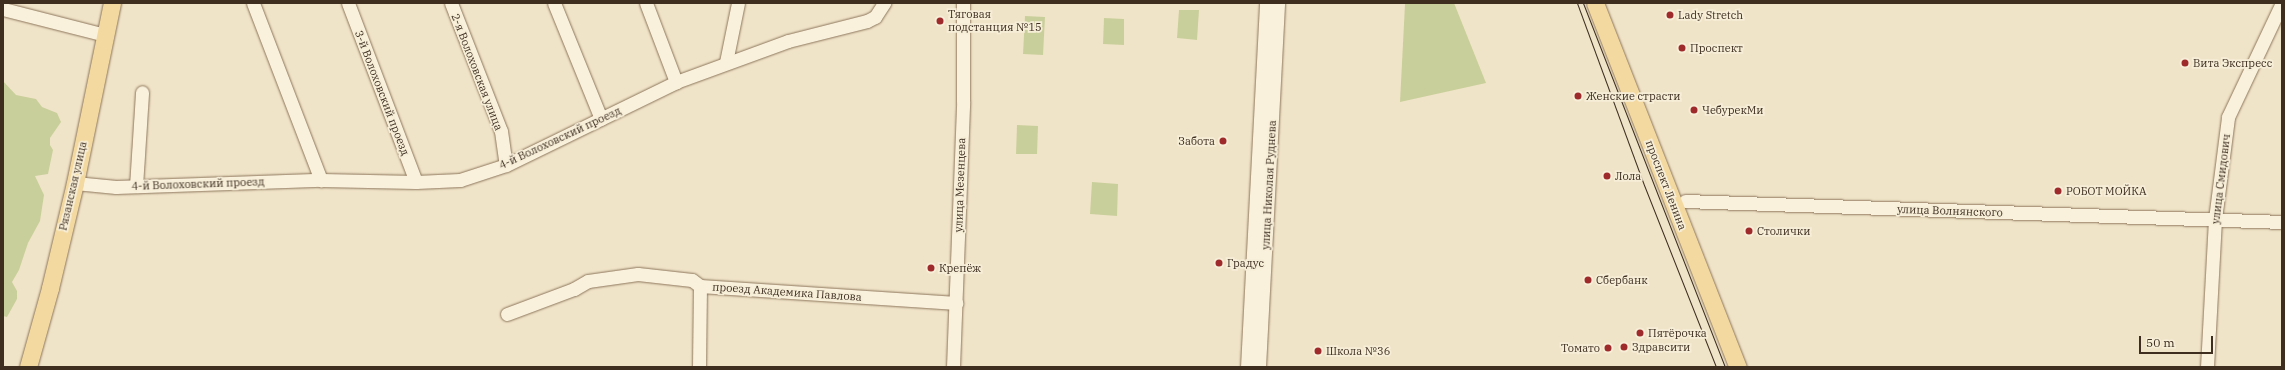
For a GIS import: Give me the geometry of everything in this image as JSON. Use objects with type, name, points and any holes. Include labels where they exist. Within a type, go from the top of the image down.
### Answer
[{"type":"main road","name":"Рязанская улица","points":[[28,367],[50,288],[75,184],[112,3]]},
{"type":"main road","name":"проспект Ленина","points":[[1595,3],[1738,367]]},
{"type":"main road","name":"проспект Ленина","points":[[1608,3],[1750,367]]},
{"type":"street","points":[[253,3],[321,180]]},
{"type":"street","name":"3-й Волоховский проезд","points":[[348,3],[416,182]]},
{"type":"street","name":"2-я Волоховская улица","points":[[451,3],[501,131],[506,165]]},
{"type":"street","points":[[554,3],[601,119]]},
{"type":"street","points":[[646,3],[676,82]]},
{"type":"street","points":[[726,62],[738,3]]},
{"type":"street","name":"4-й Волоховский проезд","points":[[75,184],[116,187],[321,180],[416,182],[460,180],[506,165],[676,82],[726,62],[788,41],[867,21],[875,17],[884,3]]},
{"type":"street","name":"улица Мезенцева","points":[[953,367],[963,101],[962,3]]},
{"type":"street","name":"улица Николая Руднева","points":[[1248,367],[1266,3]]},
{"type":"street","name":"улица Николая Руднева","points":[[1259,367],[1278,3]]},
{"type":"street","name":"улица Смидович","points":[[2207,367],[2215,219],[2228,116],[2282,3]]},
{"type":"street","points":[[3,9],[105,35]]},
{"type":"street","points":[[136,186],[142,92]]},
{"type":"street","name":"улица Волнянского","points":[[1685,201],[2282,222]]},
{"type":"street","name":"проезд Академика Павлова","points":[[507,314],[574,289],[588,281],[638,274],[692,280],[700,286],[956,303]]},
{"type":"street","points":[[699,367],[700,286]]},
{"type":"green space","points":[[1454,3],[1486,83],[1400,102],[1405,4]]},
{"type":"green space","points":[[1179,10],[1199,10],[1197,40],[1177,38]]},
{"type":"green space","points":[[1025,16],[1045,17],[1043,55],[1023,54]]},
{"type":"green space","points":[[1104,18],[1124,19],[1124,45],[1103,44]]},
{"type":"green space","points":[[3,81],[16,95],[36,99],[42,107],[57,113],[61,122],[50,138],[50,145],[53,150],[48,174],[35,176],[44,195],[40,221],[28,243],[19,270],[12,282],[17,291],[17,299],[7,317],[3,316]]},
{"type":"green space","points":[[1017,125],[1038,126],[1037,154],[1016,154]]},
{"type":"green space","points":[[1092,182],[1118,184],[1117,216],[1090,214]]},
{"type":"tram line","points":[[1577,3],[1644,185],[1716,367]]},
{"type":"tram line","points":[[1583,3],[1725,367]]},
{"type":"place","name":"Lady Stretch","points":[[1670,15]]},
{"type":"place","name":"Тяговая подстанция №15","points":[[940,21]]},
{"type":"place","name":"Проспект","points":[[1682,48]]},
{"type":"place","name":"Вита Экспресс","points":[[2185,63]]},
{"type":"place","name":"Женские страсти","points":[[1578,96]]},
{"type":"place","name":"ЧебурекМи","points":[[1694,110]]},
{"type":"place","name":"Забота","points":[[1223,141]]},
{"type":"place","name":"Лола","points":[[1607,176]]},
{"type":"place","name":"РОБОТ МОЙКА","points":[[2058,191]]},
{"type":"place","name":"Столички","points":[[1749,231]]},
{"type":"place","name":"Градус","points":[[1219,263]]},
{"type":"place","name":"Крепёж","points":[[931,268]]},
{"type":"place","name":"Сбербанк","points":[[1588,280]]},
{"type":"place","name":"Пятёрочка","points":[[1640,333]]},
{"type":"place","name":"Здравсити","points":[[1624,347]]},
{"type":"place","name":"Томато","points":[[1608,348]]},
{"type":"place","name":"Школа №36","points":[[1318,351]]}]
